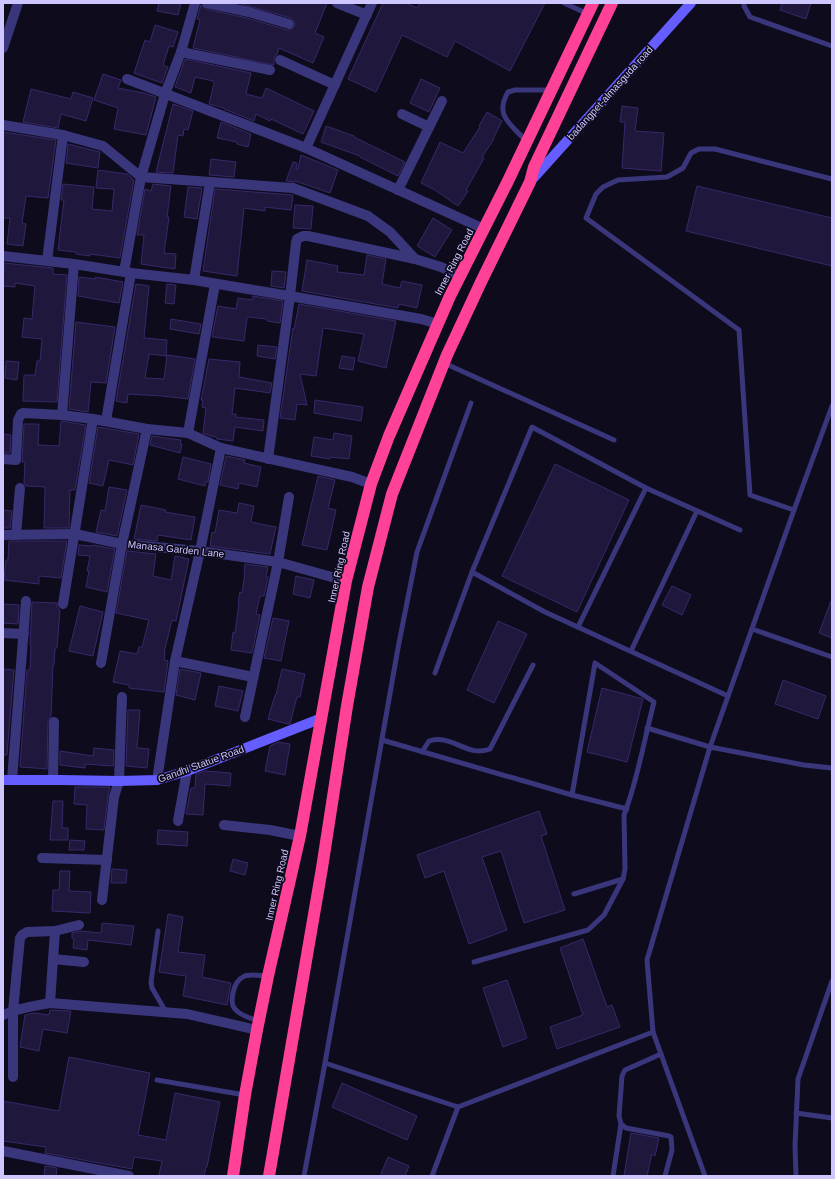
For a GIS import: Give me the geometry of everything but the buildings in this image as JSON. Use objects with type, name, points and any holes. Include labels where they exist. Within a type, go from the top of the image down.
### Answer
[{"type":"highway","points":[[269,1176],[322,868],[347,706],[368,587],[392,494],[443,363],[530,182],[534,167],[612,3]]},
{"type":"highway","name":"Inner Ring Road","points":[[233,1176],[245,1095],[258,1026],[300,836],[346,581],[371,484],[389,436],[460,276],[527,142],[590,8]]},
{"type":"street","points":[[3,48],[18,3]]},
{"type":"street","points":[[106,421],[128,273],[140,177],[195,3]]},
{"type":"street","points":[[207,3],[248,12],[289,24]]},
{"type":"street","points":[[337,3],[367,15]]},
{"type":"street","points":[[306,148],[372,3]]},
{"type":"street","name":"badangpet-almasguda road","points":[[530,182],[691,3]]},
{"type":"street","points":[[180,52],[270,70]]},
{"type":"street","points":[[280,60],[335,85]]},
{"type":"street","points":[[127,79],[306,148],[484,229]]},
{"type":"street","points":[[398,190],[442,101]]},
{"type":"street","points":[[402,114],[429,127]]},
{"type":"street","points":[[3,125],[62,135],[103,146],[140,177],[293,188],[368,216],[390,232],[415,259]]},
{"type":"street","points":[[47,261],[62,135]]},
{"type":"street","points":[[194,280],[210,182]]},
{"type":"street","points":[[268,459],[297,240],[303,236],[415,259],[441,267],[460,276]]},
{"type":"street","points":[[3,256],[74,264],[128,273],[194,280],[421,319],[438,324]]},
{"type":"street","points":[[62,415],[74,264]]},
{"type":"street","points":[[188,433],[215,284]]},
{"type":"street","points":[[3,459],[16,460],[18,420],[21,414],[62,415],[106,421],[147,429],[188,433],[221,448],[352,477],[371,484]]},
{"type":"street","points":[[63,604],[93,419]]},
{"type":"street","points":[[101,663],[122,544],[147,429]]},
{"type":"street","points":[[157,780],[175,661],[200,551],[221,448]]},
{"type":"street","points":[[16,534],[20,488]]},
{"type":"street","points":[[246,717],[253,677],[278,562],[289,497]]},
{"type":"street","name":"Manasa Garden Lane","points":[[3,535],[75,534],[122,544],[200,551],[278,562],[346,581]]},
{"type":"street","points":[[8,780],[24,634],[26,601]]},
{"type":"street","points":[[3,633],[24,634]]},
{"type":"street","points":[[175,661],[253,677]]},
{"type":"street","points":[[102,900],[114,797],[119,781],[122,697]]},
{"type":"street","name":"Gandhi Statue Road","points":[[8,780],[157,780],[187,771],[322,718]]},
{"type":"street","points":[[53,780],[54,722]]},
{"type":"street","points":[[178,821],[187,771]]},
{"type":"street","points":[[224,825],[270,830],[300,836]]},
{"type":"street","points":[[42,858],[107,860]]},
{"type":"street","points":[[13,1077],[13,1011],[20,938],[27,932],[55,931],[79,925]]},
{"type":"street","points":[[50,1003],[55,931]]},
{"type":"street","points":[[53,959],[84,962]]},
{"type":"street","points":[[3,1015],[28,1007],[50,1003],[187,1014],[258,1026]]},
{"type":"street","points":[[3,1151],[129,1176]]},
{"type":"lane","points":[[564,3],[590,8]]},
{"type":"lane","points":[[744,3],[750,17],[832,46]]},
{"type":"lane","points":[[527,142],[505,118],[502,111],[504,98],[508,92],[515,90],[551,90]]},
{"type":"lane","points":[[794,510],[750,495],[739,330],[586,218],[596,194],[603,187],[618,180],[667,176],[683,168],[691,153],[699,149],[715,149],[832,180]]},
{"type":"lane","points":[[443,363],[614,440]]},
{"type":"lane","points":[[304,1176],[417,552],[471,403]]},
{"type":"lane","points":[[705,1176],[653,1032],[647,960],[710,747],[832,406]]},
{"type":"lane","points":[[435,673],[472,572],[532,427],[646,488],[740,530]]},
{"type":"lane","points":[[578,627],[646,488]]},
{"type":"lane","points":[[631,652],[697,510]]},
{"type":"lane","points":[[472,572],[545,612],[728,696]]},
{"type":"lane","points":[[752,629],[832,657]]},
{"type":"lane","points":[[474,962],[588,930],[604,916],[623,879],[625,869],[624,815],[632,793],[654,702],[595,663],[572,795]]},
{"type":"lane","points":[[422,752],[429,741],[439,739],[457,744],[467,750],[485,751],[490,749],[533,665]]},
{"type":"lane","points":[[647,728],[710,747],[804,766],[832,768]]},
{"type":"lane","points":[[382,740],[572,795],[627,809]]},
{"type":"lane","points":[[574,894],[623,879]]},
{"type":"lane","points":[[158,931],[151,982],[152,988],[166,1012]]},
{"type":"lane","points":[[258,1026],[236,1010],[233,1006],[233,997],[238,980],[243,976],[268,976]]},
{"type":"lane","points":[[796,1176],[795,1146],[798,1079],[832,981]]},
{"type":"lane","points":[[325,1063],[458,1107],[653,1032]]},
{"type":"lane","points":[[613,1176],[621,1124],[622,1076],[625,1070],[661,1054]]},
{"type":"lane","points":[[157,1080],[245,1095]]},
{"type":"lane","points":[[432,1176],[458,1107]]},
{"type":"lane","points":[[796,1113],[832,1118]]},
{"type":"lane","points":[[621,1124],[632,1130],[671,1137],[672,1150],[665,1176]]}]
